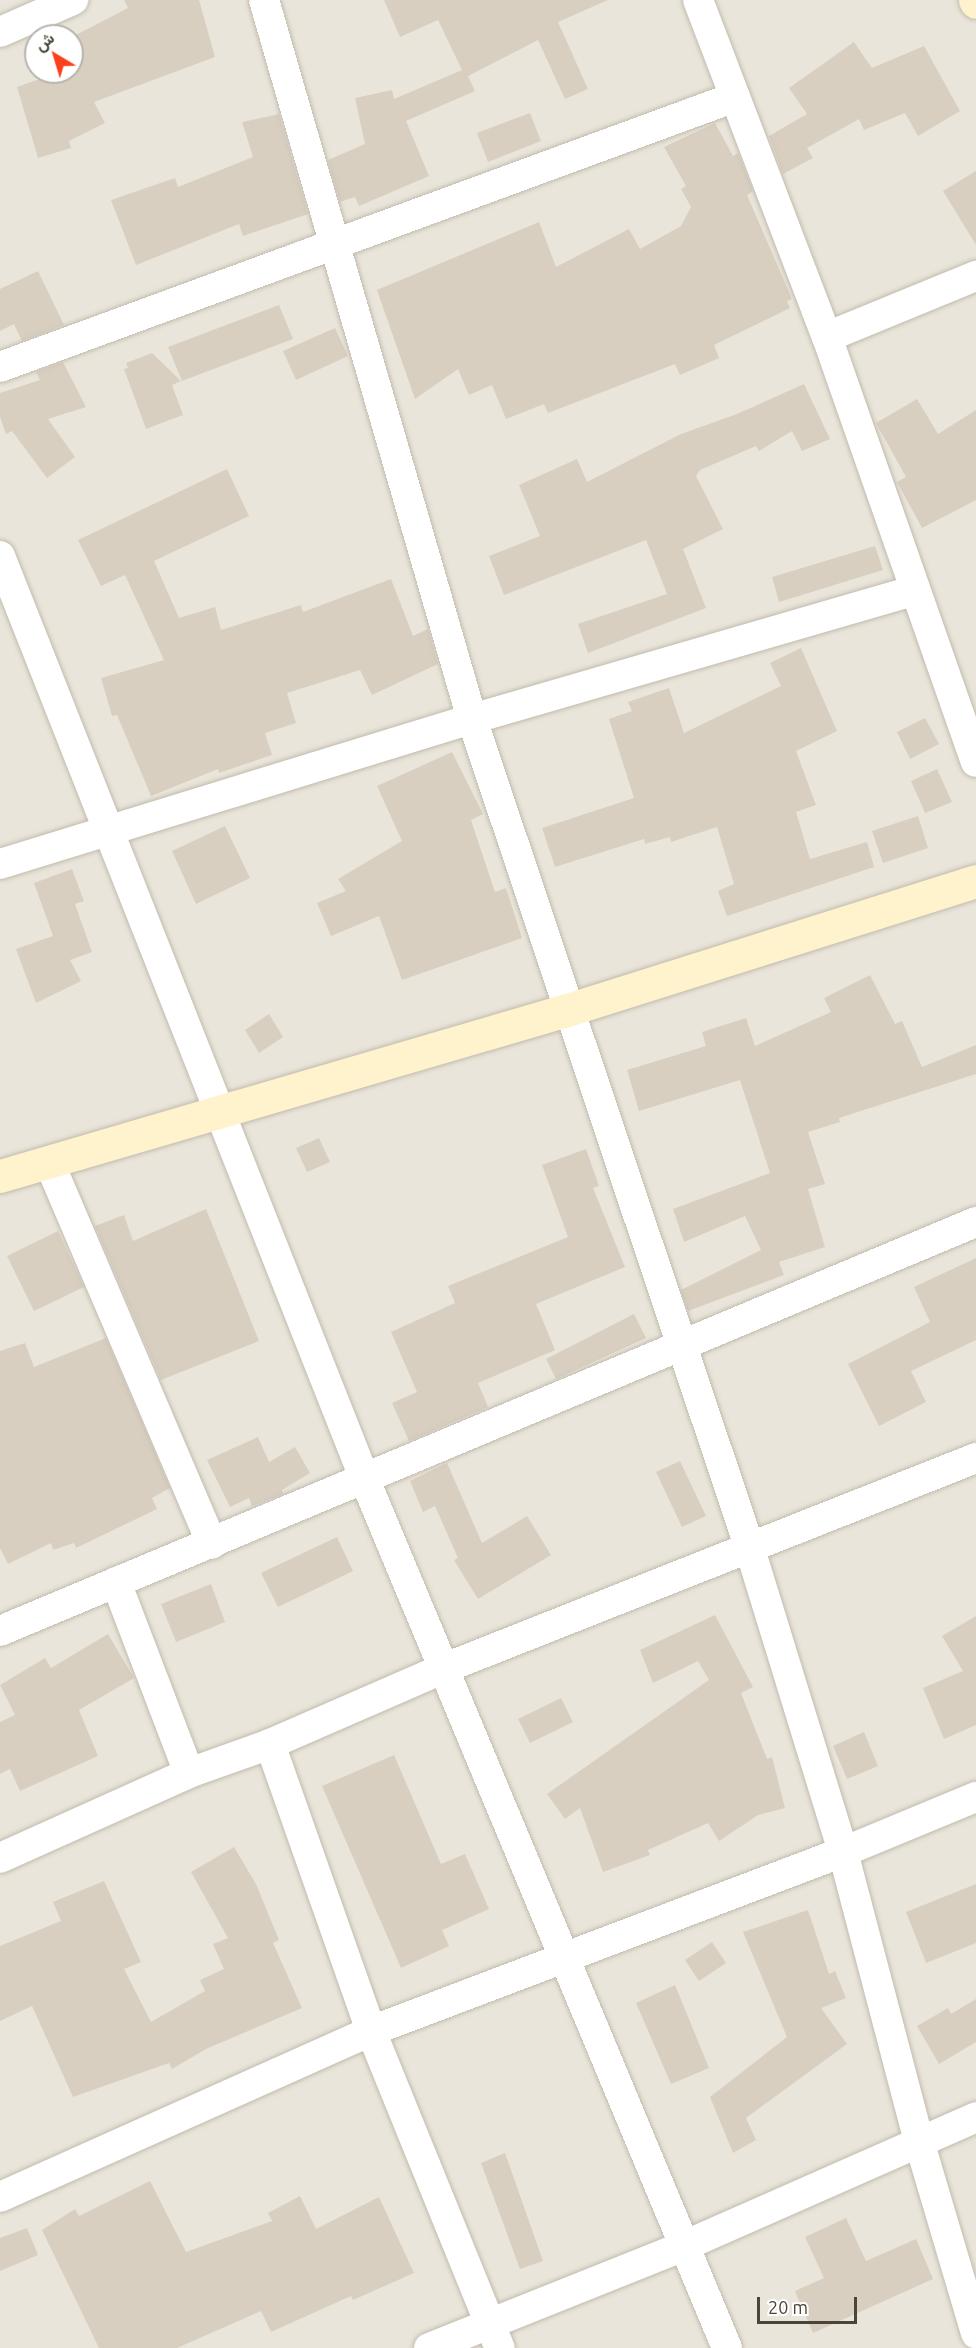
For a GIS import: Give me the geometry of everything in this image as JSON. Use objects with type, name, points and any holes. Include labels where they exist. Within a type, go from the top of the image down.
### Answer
[{"type":"street","points":[[0,32],[73,0]]},
{"type":"street","points":[[264,0],[472,719],[567,1010],[749,1546],[843,1852],[919,2141],[976,2334]]},
{"type":"street","points":[[698,0],[827,337],[913,591],[976,762]]},
{"type":"street","points":[[0,367],[735,97]]},
{"type":"street","points":[[827,337],[976,276]]},
{"type":"street","points":[[0,556],[365,1480],[445,1668],[562,1958],[727,2348]]},
{"type":"street","points":[[0,864],[472,719],[913,591]]},
{"type":"street","points":[[0,1176],[567,1010],[976,882]]},
{"type":"street","points":[[49,1162],[212,1544]]},
{"type":"street","points":[[0,1631],[365,1480],[976,1222]]},
{"type":"street","points":[[0,1858],[189,1773],[270,1744],[445,1668],[976,1458]]},
{"type":"street","points":[[116,1582],[189,1773]]},
{"type":"street","points":[[270,1744],[371,2031],[496,2335]]},
{"type":"street","points":[[0,2198],[371,2031],[843,1852],[976,1797]]},
{"type":"street","points":[[429,2348],[496,2335],[684,2246],[976,2117]]},
{"type":"shaded area","points":[[0,0],[976,0],[976,2348],[0,2348]]},
{"type":"building","points":[[124,0],[199,0],[215,57],[94,102],[105,123],[69,141],[71,148],[38,158],[17,87],[25,84],[84,84],[84,31],[128,8]]},
{"type":"building","points":[[384,0],[608,0],[558,22],[588,89],[565,99],[538,40],[468,76],[475,91],[406,121],[429,176],[359,206],[355,197],[340,202],[328,160],[365,144],[355,98],[392,90],[394,99],[462,70],[438,20],[400,37]]},
{"type":"building","points":[[854,42],[872,68],[924,46],[960,111],[918,136],[905,113],[864,130],[859,119],[807,148],[813,158],[783,174],[769,136],[807,114],[789,88]]},
{"type":"building","points":[[530,113],[541,141],[488,162],[477,133]]},
{"type":"building","points":[[279,114],[308,214],[243,236],[239,224],[136,265],[111,200],[175,178],[178,187],[253,157],[242,122]]},
{"type":"building","points":[[715,123],[733,156],[738,153],[753,191],[747,195],[792,299],[787,301],[790,308],[714,345],[719,358],[680,375],[675,364],[548,413],[544,404],[506,419],[492,385],[469,395],[458,369],[415,399],[377,290],[539,222],[556,267],[629,229],[640,249],[681,226],[691,207],[681,189],[686,186],[664,147]]},
{"type":"building","points":[[976,171],[976,245],[943,191]]},
{"type":"building","points":[[38,271],[64,325],[22,341],[14,324],[0,331],[0,289]]},
{"type":"building","points":[[279,305],[293,339],[182,381],[168,347]]},
{"type":"building","points":[[335,328],[348,356],[296,380],[283,351]]},
{"type":"building","points":[[152,353],[181,381],[172,385],[183,415],[146,429],[124,369],[128,368],[126,363]]},
{"type":"building","points":[[63,362],[86,407],[48,419],[75,457],[47,478],[12,431],[6,434],[0,417],[0,393],[40,380],[36,372]]},
{"type":"building","points":[[804,384],[830,439],[802,451],[792,431],[759,451],[756,446],[700,470],[696,476],[723,529],[683,549],[706,608],[588,653],[578,624],[667,594],[646,540],[504,595],[489,556],[540,536],[519,485],[577,459],[587,482],[681,434],[737,414]]},
{"type":"building","points":[[917,399],[938,434],[976,410],[976,500],[922,528],[897,482],[906,477],[876,423]]},
{"type":"building","points":[[227,469],[249,516],[154,561],[179,618],[215,607],[221,630],[301,605],[303,612],[391,579],[413,636],[428,629],[438,664],[372,695],[360,670],[287,693],[296,723],[265,733],[272,755],[219,773],[218,769],[151,796],[117,715],[112,716],[101,678],[164,660],[125,575],[101,586],[78,540]]},
{"type":"building","points":[[875,546],[883,570],[779,602],[772,577]]},
{"type":"building","points":[[801,648],[837,731],[796,751],[816,805],[796,812],[810,859],[867,842],[874,867],[727,916],[718,891],[734,884],[717,827],[671,842],[670,837],[645,844],[644,839],[555,867],[542,828],[634,798],[609,719],[632,711],[628,702],[669,688],[684,733],[781,686],[770,663]]},
{"type":"building","points":[[925,718],[939,744],[910,759],[897,732]]},
{"type":"building","points":[[452,752],[483,814],[471,820],[495,892],[506,888],[522,938],[402,980],[379,916],[331,936],[317,903],[346,891],[338,879],[402,841],[377,786]]},
{"type":"building","points":[[937,769],[952,802],[925,813],[911,781]]},
{"type":"building","points":[[918,816],[928,848],[883,863],[872,831]]},
{"type":"building","points":[[225,826],[250,878],[196,904],[172,851]]},
{"type":"building","points":[[72,869],[84,901],[75,904],[92,952],[70,960],[81,981],[36,1003],[16,949],[53,936],[34,883]]},
{"type":"building","points":[[870,975],[895,1024],[902,1021],[922,1067],[976,1045],[976,1074],[839,1118],[840,1122],[808,1132],[825,1184],[808,1189],[825,1247],[779,1262],[784,1275],[688,1311],[681,1290],[761,1250],[745,1216],[684,1242],[673,1209],[770,1173],[740,1080],[639,1111],[627,1070],[706,1046],[702,1032],[746,1018],[755,1046],[831,1012],[824,998]]},
{"type":"building","points":[[269,1014],[283,1037],[259,1053],[245,1030]]},
{"type":"building","points":[[319,1138],[330,1162],[307,1172],[296,1148]]},
{"type":"building","points":[[586,1149],[599,1186],[593,1188],[625,1267],[536,1304],[555,1350],[478,1383],[488,1407],[409,1441],[392,1403],[417,1392],[391,1332],[455,1303],[448,1286],[568,1237],[542,1165]]},
{"type":"building","points":[[206,1209],[259,1341],[161,1380],[95,1226],[124,1215],[133,1241]]},
{"type":"building","points":[[58,1231],[84,1287],[34,1311],[7,1256]]},
{"type":"building","points":[[976,1258],[976,1340],[911,1371],[926,1402],[879,1426],[848,1364],[930,1322],[914,1287]]},
{"type":"building","points":[[634,1314],[646,1338],[556,1379],[546,1359]]},
{"type":"building","points":[[106,1338],[170,1488],[152,1498],[157,1509],[76,1548],[74,1543],[53,1550],[51,1543],[8,1564],[0,1548],[0,1351],[25,1343],[34,1367]]},
{"type":"building","points":[[258,1437],[269,1462],[295,1447],[310,1473],[282,1490],[283,1494],[252,1506],[249,1498],[230,1507],[207,1460]]},
{"type":"building","points":[[680,1461],[706,1516],[682,1527],[656,1472]]},
{"type":"building","points":[[447,1463],[482,1543],[527,1516],[551,1555],[478,1599],[454,1560],[458,1558],[435,1506],[423,1512],[410,1481]]},
{"type":"building","points":[[337,1537],[353,1571],[278,1607],[261,1573]]},
{"type":"building","points":[[211,1584],[225,1622],[176,1642],[161,1604]]},
{"type":"building","points":[[715,1615],[753,1687],[741,1693],[767,1759],[772,1757],[785,1808],[758,1815],[719,1841],[708,1823],[648,1850],[650,1855],[603,1872],[580,1808],[565,1819],[547,1794],[709,1680],[698,1661],[653,1683],[640,1650]]},
{"type":"building","points":[[976,1616],[976,1725],[944,1739],[923,1688],[963,1671],[942,1636]]},
{"type":"building","points":[[108,1634],[134,1678],[79,1710],[98,1756],[20,1791],[10,1769],[0,1774],[0,1722],[15,1715],[0,1685],[45,1658],[51,1668]]},
{"type":"building","points":[[561,1698],[573,1722],[530,1743],[518,1719]]},
{"type":"building","points":[[864,1732],[878,1766],[847,1779],[833,1746]]},
{"type":"building","points":[[394,1755],[441,1864],[465,1854],[489,1909],[442,1930],[449,1946],[401,1968],[322,1786]]},
{"type":"building","points":[[234,1847],[256,1884],[279,1940],[273,1943],[302,2008],[206,2049],[172,2069],[169,2063],[73,2097],[32,2006],[0,2021],[0,1946],[61,1921],[53,1902],[104,1881],[141,1962],[124,1969],[151,2022],[205,1991],[200,1980],[224,1969],[213,1944],[228,1938],[191,1872]]},
{"type":"building","points":[[976,1884],[976,1943],[926,1963],[906,1912]]},
{"type":"building","points":[[808,1910],[829,1974],[835,1971],[846,1998],[821,2008],[847,2044],[746,2118],[756,2140],[733,2153],[710,2097],[787,2037],[743,1932]]},
{"type":"building","points":[[712,1942],[726,1963],[699,1981],[685,1960]]},
{"type":"building","points":[[675,1985],[709,2068],[671,2084],[636,2003]]},
{"type":"building","points":[[976,1999],[976,2042],[939,2064],[917,2026],[948,2008],[951,2014]]},
{"type":"building","points":[[505,2153],[543,2261],[520,2269],[481,2163]]},
{"type":"building","points":[[150,2181],[186,2252],[272,2221],[268,2213],[300,2196],[316,2229],[379,2197],[414,2273],[353,2300],[351,2296],[271,2332],[261,2311],[177,2348],[99,2348],[42,2230],[75,2209],[79,2216]]},
{"type":"building","points":[[846,2218],[866,2261],[916,2239],[933,2279],[813,2333],[795,2291],[824,2278],[805,2237]]},
{"type":"building","points":[[27,2228],[38,2255],[0,2271],[0,2238]]}]
